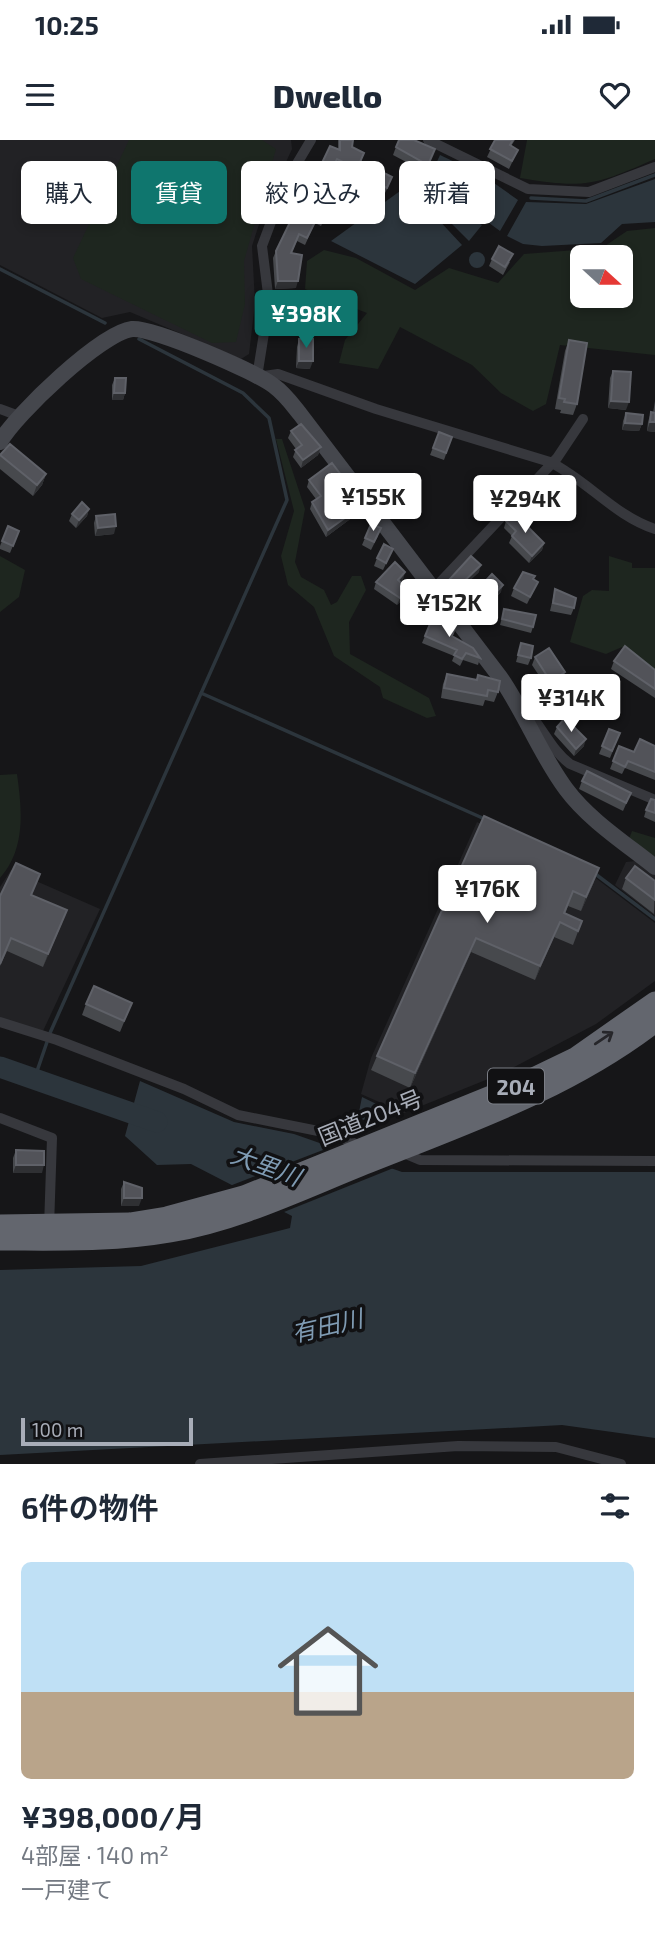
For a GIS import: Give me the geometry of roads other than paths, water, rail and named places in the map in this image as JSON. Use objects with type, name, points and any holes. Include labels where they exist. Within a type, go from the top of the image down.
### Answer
[{"type":"highway","name":"国道204号","points":[[0,1240],[142,1221],[252,1201],[371,1153],[575,1058],[655,1002]]},
{"type":"highway","name":"国道204号","points":[[371,1153],[399,1150],[547,1089],[607,1057],[655,1022]]},
{"type":"highway","name":"国道204号","points":[[0,1225],[50,1233]]},
{"type":"street","points":[[257,377],[269,302],[262,246],[286,182],[311,140]]},
{"type":"street","points":[[428,140],[528,189],[589,192],[655,167]]},
{"type":"street","points":[[0,442],[19,416],[102,344],[129,330],[140,329],[163,335],[257,377],[285,396],[519,704],[537,721],[559,756],[570,764],[655,800]]},
{"type":"street","points":[[257,377],[278,374],[376,408],[550,462],[575,474],[624,515],[655,529]]},
{"type":"street","points":[[0,409],[19,416]]},
{"type":"street","points":[[432,591],[489,533],[550,462],[557,458],[583,419]]},
{"type":"street","points":[[519,704],[549,762],[582,809],[655,866]]},
{"type":"street","points":[[0,1022],[57,1040],[184,1089],[238,1115],[333,1134],[371,1153]]},
{"type":"street","points":[[0,1118],[52,1138],[50,1233]]},
{"type":"street","points":[[399,1150],[420,1160],[655,1161]]},
{"type":"street","points":[[200,1464],[458,1446],[556,1447],[621,1464]]},
{"type":"street","points":[[369,1464],[372,1451]]},
{"type":"water","points":[[440,155],[453,161],[437,161]]},
{"type":"water","points":[[655,179],[655,222],[622,224],[601,243],[542,246],[523,244],[507,236],[526,202],[586,204]]},
{"type":"water","points":[[495,184],[518,200],[500,231],[490,224],[495,224]]},
{"type":"water","points":[[399,192],[399,224],[442,224],[462,245],[415,284],[331,241],[354,224],[385,224],[385,202]]},
{"type":"water","points":[[452,224],[482,225],[469,241]]},
{"type":"water","points":[[474,252],[480,252],[485,260],[483,266],[474,268],[469,263],[469,257]]},
{"type":"water","points":[[310,294],[319,298],[323,307],[319,316],[310,320],[301,316],[297,307],[301,298]]},
{"type":"water","name":"有田川","points":[[140,1081],[234,1122],[294,1134],[402,1172],[655,1172],[655,1438],[562,1425],[0,1455],[0,1270],[141,1266],[290,1228],[292,1216],[191,1164],[157,1165],[125,1136]]},
{"type":"water","points":[[362,1097],[395,1113],[370,1123],[358,1117]]},
{"type":"waterway","points":[[531,198],[586,201],[655,175]]},
{"type":"waterway","points":[[0,269],[105,323]]},
{"type":"waterway","points":[[50,1033],[287,500],[269,418],[243,393],[139,339]]},
{"type":"waterway","points":[[201,693],[487,820]]},
{"type":"waterway","points":[[594,873],[655,919]]},
{"type":"waterway","points":[[35,1077],[47,1042]]},
{"type":"waterway","name":"大里川","points":[[0,1067],[157,1122]]}]
